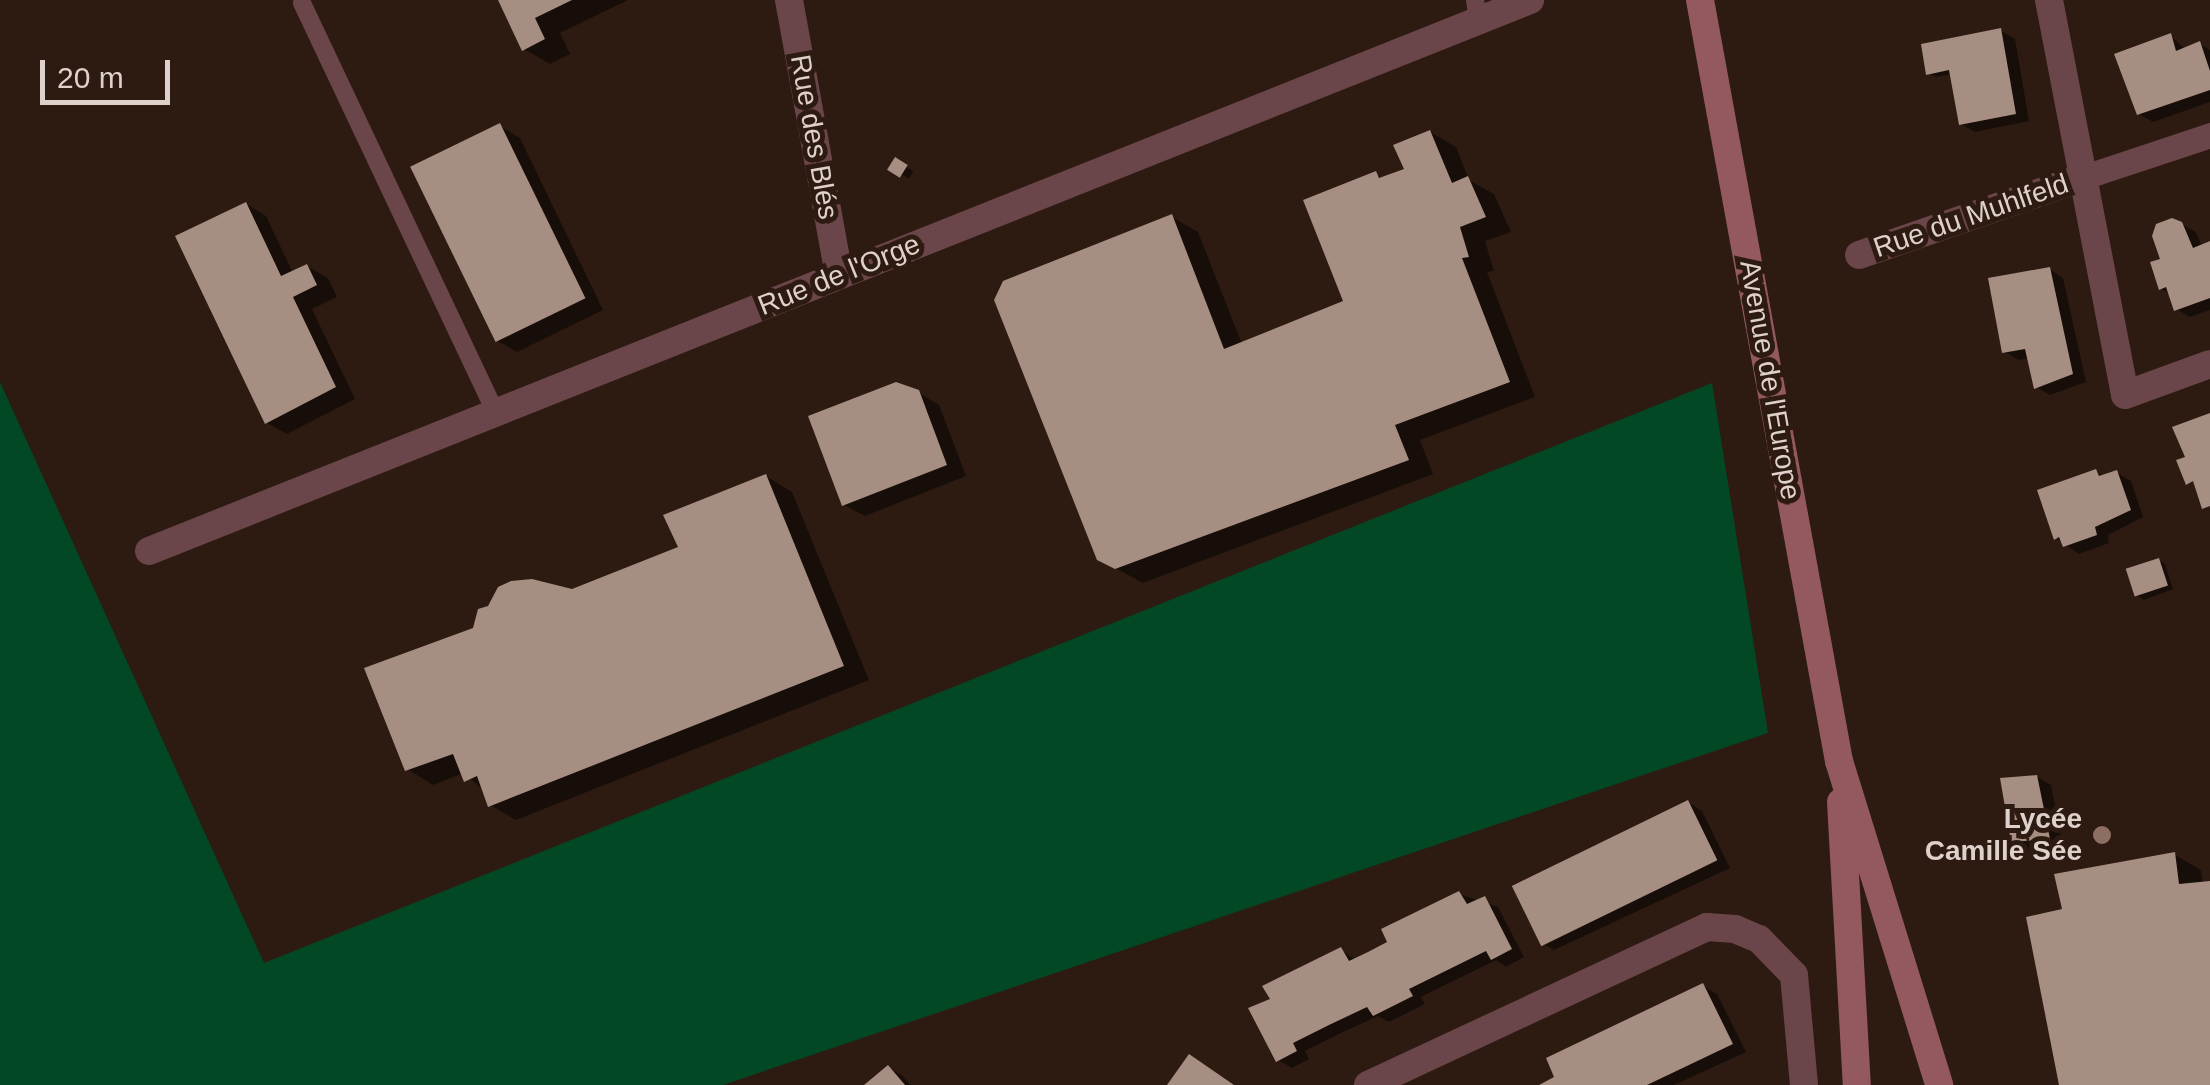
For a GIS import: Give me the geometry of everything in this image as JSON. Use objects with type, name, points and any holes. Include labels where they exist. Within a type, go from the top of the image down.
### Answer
[{"type":"main road","name":"Avenue de l'Europe","points":[[1700,0],[1839,761],[1940,1085]]},
{"type":"main road","name":"Avenue de l'Europe","points":[[1839,761],[1856,1085]]},
{"type":"street","name":"Rue des Blés","points":[[789,0],[839,274]]},
{"type":"street","name":"Rue de l'Orge","points":[[149,551],[839,274],[1476,10],[1530,0]]},
{"type":"street","name":"Rue du Muhlfeld","points":[[2049,0],[2125,395],[2210,364]]},
{"type":"street","name":"Rue du Muhlfeld","points":[[1858,256],[2210,134]]},
{"type":"street","points":[[1368,1085],[1707,927],[1735,929],[1759,939],[1794,975],[1804,1085]]},
{"type":"lane","points":[[302,4],[496,412]]},
{"type":"green space","points":[[0,382],[264,963],[1712,383],[1768,733],[723,1085],[0,1085]]},
{"type":"building","points":[[498,0],[572,0],[535,18],[545,39],[522,51]]},
{"type":"building","points":[[2001,28],[2016,114],[1959,125],[1949,70],[1926,75],[1921,44]]},
{"type":"building","points":[[2171,33],[2176,51],[2200,41],[2210,71],[2210,90],[2137,115],[2114,54]]},
{"type":"building","points":[[500,123],[585,298],[496,342],[410,167]]},
{"type":"building","points":[[1430,130],[1452,183],[1468,176],[1486,217],[1460,227],[1469,257],[1462,258],[1510,382],[1395,425],[1409,460],[1115,569],[1097,560],[994,300],[1003,281],[1172,214],[1224,349],[1343,301],[1303,200],[1376,171],[1379,178],[1404,169],[1393,145]]},
{"type":"building","points":[[895,157],[908,165],[900,178],[887,170]]},
{"type":"building","points":[[246,202],[281,276],[307,264],[317,285],[293,297],[336,387],[265,424],[175,236]]},
{"type":"building","points":[[2172,218],[2182,222],[2193,248],[2210,241],[2210,298],[2174,311],[2166,287],[2159,290],[2150,262],[2160,259],[2152,236],[2156,224]]},
{"type":"building","points":[[2050,267],[2073,374],[2034,389],[2025,349],[2002,353],[1988,278]]},
{"type":"building","points":[[896,382],[919,390],[947,465],[842,506],[808,416]]},
{"type":"building","points":[[2210,413],[2210,506],[2202,509],[2193,481],[2186,485],[2176,460],[2185,457],[2172,427]]},
{"type":"building","points":[[2096,469],[2099,476],[2117,470],[2131,510],[2095,527],[2097,535],[2063,547],[2059,537],[2054,540],[2037,490]]},
{"type":"building","points":[[766,474],[844,666],[488,807],[477,776],[464,782],[453,754],[405,771],[364,668],[473,628],[478,609],[488,606],[498,587],[511,581],[532,579],[572,589],[678,547],[663,515]]},
{"type":"building","points":[[2159,558],[2168,586],[2135,596],[2126,569]]},
{"type":"building","points":[[2037,775],[2050,839],[2011,842],[2000,778]]},
{"type":"building","points":[[1688,800],[1717,860],[1541,946],[1512,886]]},
{"type":"building","points":[[2175,852],[2179,884],[2210,881],[2210,1085],[2059,1085],[2026,917],[2062,909],[2054,874]]},
{"type":"building","points":[[1459,891],[1467,904],[1485,896],[1512,949],[1491,960],[1486,951],[1409,989],[1413,996],[1373,1016],[1367,1007],[1329,1025],[1293,1043],[1297,1051],[1276,1062],[1248,1008],[1270,999],[1262,986],[1341,947],[1349,961],[1368,952],[1387,942],[1381,929]]},
{"type":"building","points":[[1703,983],[1733,1044],[1647,1085],[1539,1085],[1554,1077],[1546,1058]]},
{"type":"building","points":[[1189,1054],[1234,1085],[1167,1085]]},
{"type":"building","points":[[888,1065],[905,1085],[864,1085]]},
{"type":"place","name":"Lycée Camille Sée","points":[[2102,835]]}]
